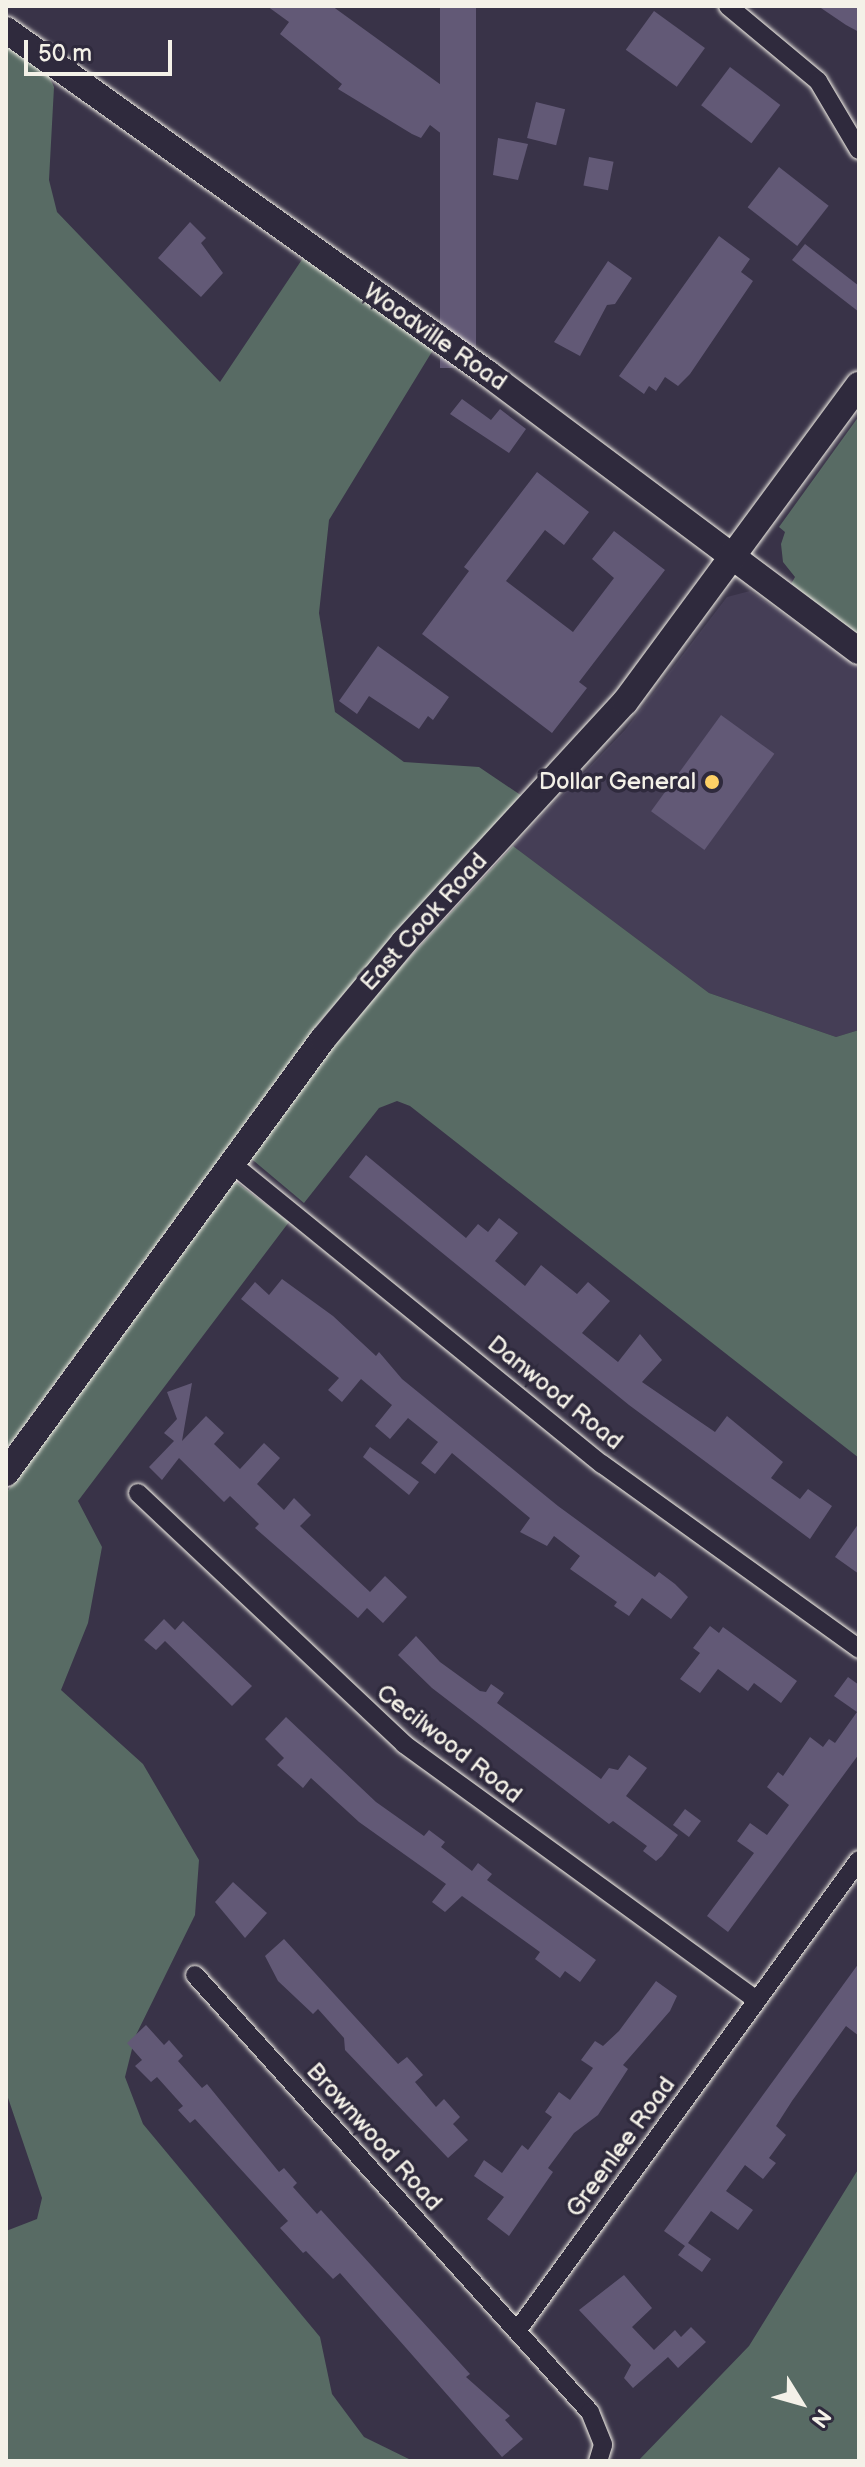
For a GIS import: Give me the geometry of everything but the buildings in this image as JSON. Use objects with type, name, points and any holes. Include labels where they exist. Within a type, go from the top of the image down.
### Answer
[{"type":"main road","name":"Woodville Road","points":[[6,30],[487,373],[859,651]]},
{"type":"main road","name":"East Cook Road","points":[[6,1473],[231,1163],[363,990],[600,731],[735,558],[859,385]]},
{"type":"street","points":[[728,6],[818,81],[859,150]]},
{"type":"street","name":"Danwood Road","points":[[231,1163],[602,1464],[859,1649]]},
{"type":"street","name":"Cecilwood Road","points":[[138,1493],[393,1735],[757,2000]]},
{"type":"street","name":"Greenlee Road","points":[[517,2331],[859,1860]]},
{"type":"street","name":"Brownwood Road","points":[[195,1975],[517,2331]]},
{"type":"street","points":[[517,2331],[590,2412],[603,2445],[598,2461]]},
{"type":"shaded area","points":[[750,591],[859,665],[859,1030],[836,1037],[709,993],[513,846],[625,730],[727,597]]},
{"type":"green space","points":[[6,39],[46,69],[54,87],[49,180],[57,212],[220,382],[303,258],[433,350],[329,520],[319,613],[335,712],[404,762],[479,767],[522,796],[319,1022],[6,1450]]},
{"type":"green space","points":[[859,416],[859,635],[791,584],[795,577],[783,562],[781,544],[785,532],[779,527]]},
{"type":"green space","points":[[513,846],[709,993],[836,1037],[859,1030],[859,1458],[410,1106],[397,1101],[379,1108],[304,1203],[248,1156],[368,1002]]},
{"type":"green space","points":[[232,1179],[289,1222],[78,1501],[102,1547],[88,1623],[61,1690],[143,1764],[199,1860],[195,1915],[135,2037],[125,2077],[143,2124],[320,2337],[332,2394],[364,2437],[413,2461],[6,2461],[6,2231],[37,2219],[42,2198],[6,2092],[6,1493]]},
{"type":"green space","points":[[859,2168],[859,2461],[638,2461],[749,2346]]},
{"type":"place","name":"Dollar General","points":[[712,782]]}]
